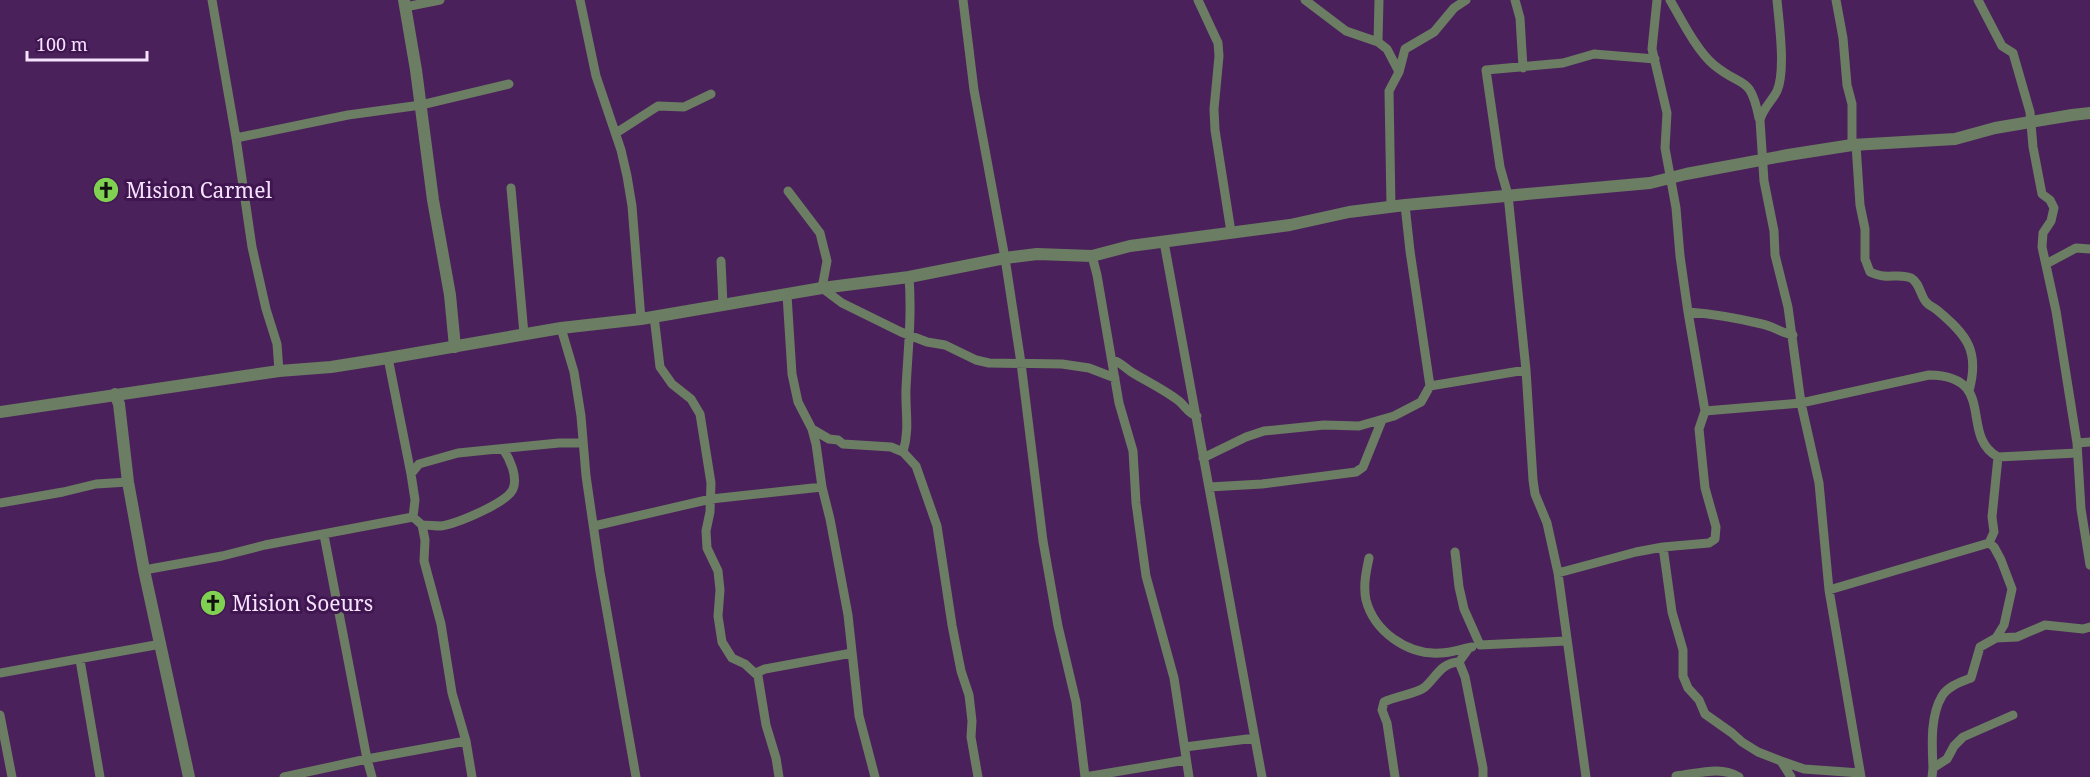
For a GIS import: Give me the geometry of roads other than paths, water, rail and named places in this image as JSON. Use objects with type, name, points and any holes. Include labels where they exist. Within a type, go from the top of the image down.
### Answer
[{"type":"street","points":[[212,0],[252,247],[266,309],[277,344],[279,371]]},
{"type":"street","points":[[440,0],[404,4],[421,105],[433,200],[450,295],[455,347]]},
{"type":"street","points":[[580,0],[596,75],[616,134],[627,176],[632,206],[641,319]]},
{"type":"street","points":[[963,0],[974,90],[1005,258],[1021,363],[1043,541],[1058,626],[1076,702],[1085,777],[1186,760]]},
{"type":"street","points":[[1198,0],[1218,43],[1214,109],[1218,155],[1230,213],[1231,232]]},
{"type":"street","points":[[1305,0],[1346,31],[1378,42],[1387,50],[1399,72]]},
{"type":"street","points":[[1378,42],[1379,0]]},
{"type":"street","points":[[1390,207],[1389,91],[1399,72],[1405,49],[1434,32],[1454,8],[1466,0]]},
{"type":"street","points":[[1515,0],[1520,18],[1523,68]]},
{"type":"street","points":[[1558,573],[1663,547],[1709,543],[1715,539],[1716,527],[1706,488],[1699,429],[1704,411],[1665,148],[1667,113],[1652,49],[1657,0]]},
{"type":"street","points":[[1663,547],[1668,590],[1683,650],[1683,676],[1688,688],[1699,700],[1705,714],[1758,752],[1804,769],[1860,775],[1829,591],[1819,483],[1802,403],[1793,335],[1775,255],[1774,231],[1762,160],[1760,120],[1751,91],[1744,82],[1714,65],[1680,20],[1670,0]]},
{"type":"street","points":[[1760,120],[1762,111],[1777,90],[1779,79],[1780,38],[1777,0]]},
{"type":"street","points":[[1836,0],[1843,38],[1847,85],[1852,104],[1860,205],[1865,229],[1865,259],[1870,272],[1881,276],[1912,278],[1918,285],[1926,303],[1937,310],[1970,345],[1974,375],[1970,391],[1984,442],[1990,453],[1998,457],[2077,448],[2090,442]]},
{"type":"street","points":[[1978,0],[2002,46],[2013,52],[2030,112],[2042,194],[2050,200],[2054,208],[2051,220],[2043,233],[2042,247],[2057,320],[2077,448],[2081,509],[2090,565]]},
{"type":"street","points":[[1586,777],[1558,573],[1547,523],[1535,494],[1526,370],[1508,195],[1500,167],[1486,70],[1563,63],[1594,54],[1655,59]]},
{"type":"street","points":[[236,138],[348,115],[421,105],[509,84]]},
{"type":"street","points":[[616,134],[658,106],[684,107],[711,94]]},
{"type":"street","points":[[0,412],[279,371],[331,367],[561,328],[641,319],[822,288],[909,277],[1005,258],[1037,254],[1092,256],[1130,246],[1290,225],[1349,212],[1650,183],[1762,160],[1854,145],[1955,139],[1995,128],[2090,113]]},
{"type":"street","points":[[511,188],[524,334]]},
{"type":"street","points":[[788,191],[820,233],[827,261],[822,288]]},
{"type":"street","points":[[1203,458],[1264,431],[1324,425],[1359,426],[1407,411],[1421,402],[1430,386],[1405,205]]},
{"type":"street","points":[[1164,242],[1262,777]]},
{"type":"street","points":[[2046,264],[2076,249],[2090,249]]},
{"type":"street","points":[[1092,256],[1113,360],[1119,403],[1133,451],[1136,503],[1146,576],[1174,678],[1189,777]]},
{"type":"street","points":[[721,261],[723,305]]},
{"type":"street","points":[[903,452],[908,435],[906,390],[911,337],[909,277]]},
{"type":"street","points":[[822,288],[842,303],[911,337],[945,345],[976,360],[989,363],[1062,364],[1089,368],[1115,378]]},
{"type":"street","points":[[787,295],[792,374],[798,402],[812,429],[848,615],[859,716],[875,777]]},
{"type":"street","points":[[1688,312],[1727,315],[1793,335]]},
{"type":"street","points":[[654,316],[660,367],[672,384],[691,399],[700,414],[711,483],[706,531],[707,548],[718,571],[720,590],[718,616],[722,642],[732,658],[745,664],[758,676]]},
{"type":"street","points":[[561,328],[574,372],[600,572],[636,777]]},
{"type":"street","points":[[388,358],[411,474],[415,500],[413,517]]},
{"type":"street","points":[[1113,360],[1122,363],[1130,371],[1162,390],[1197,416]]},
{"type":"street","points":[[1430,386],[1526,370]]},
{"type":"street","points":[[1704,411],[1802,403],[1929,375],[1945,375],[1959,380],[1970,391]]},
{"type":"street","points":[[115,394],[119,405],[128,482],[144,570],[189,777]]},
{"type":"street","points":[[1209,487],[1262,484],[1356,472],[1363,467],[1382,420]]},
{"type":"street","points":[[812,429],[843,444],[891,447],[903,452],[915,466],[937,526],[952,625],[961,670],[969,695],[971,737],[978,777]]},
{"type":"street","points":[[411,474],[419,464],[458,453],[559,443],[583,443]]},
{"type":"street","points":[[422,525],[443,526],[501,501],[511,493],[514,487],[512,472],[509,458],[503,448]]},
{"type":"street","points":[[1829,591],[1989,543],[1994,532],[1992,517],[1998,457]]},
{"type":"street","points":[[0,503],[96,484],[128,482]]},
{"type":"street","points":[[594,526],[711,499],[822,487]]},
{"type":"street","points":[[413,517],[422,525],[425,540],[423,561],[441,624],[452,693],[466,741],[472,777]]},
{"type":"street","points":[[144,570],[222,556],[265,544],[413,517]]},
{"type":"street","points":[[324,535],[372,777]]},
{"type":"street","points":[[1989,543],[2001,560],[2012,589],[2004,625],[1996,638]]},
{"type":"street","points":[[1455,552],[1464,609],[1480,645]]},
{"type":"street","points":[[1369,558],[1365,584],[1366,599],[1377,624],[1401,644],[1415,650],[1439,654],[1480,645],[1566,641]]},
{"type":"street","points":[[1933,772],[1934,722],[1943,694],[1954,685],[1971,678],[1980,647],[1996,638],[2017,637],[2045,625],[2083,629],[2090,627]]},
{"type":"street","points":[[0,673],[161,644]]},
{"type":"street","points":[[1459,662],[1469,648]]},
{"type":"street","points":[[779,777],[766,725],[758,672],[852,653]]},
{"type":"street","points":[[80,660],[99,777]]},
{"type":"street","points":[[1395,777],[1387,723],[1382,710],[1384,702],[1395,696],[1424,688],[1439,670],[1451,662],[1459,662]]},
{"type":"street","points":[[1459,662],[1465,677],[1483,768],[1482,777]]},
{"type":"street","points":[[0,715],[11,773],[0,771]]},
{"type":"street","points":[[1933,772],[1947,759],[1954,746],[1963,737],[2013,715]]},
{"type":"street","points":[[1185,747],[1255,738]]},
{"type":"street","points":[[284,777],[466,741]]},
{"type":"street","points":[[1781,761],[1791,777]]},
{"type":"street","points":[[1676,776],[1719,771],[1739,777]]},
{"type":"place","name":"Mision Carmel","points":[[106,190]]},
{"type":"place","name":"Mision Soeurs","points":[[213,603]]}]
